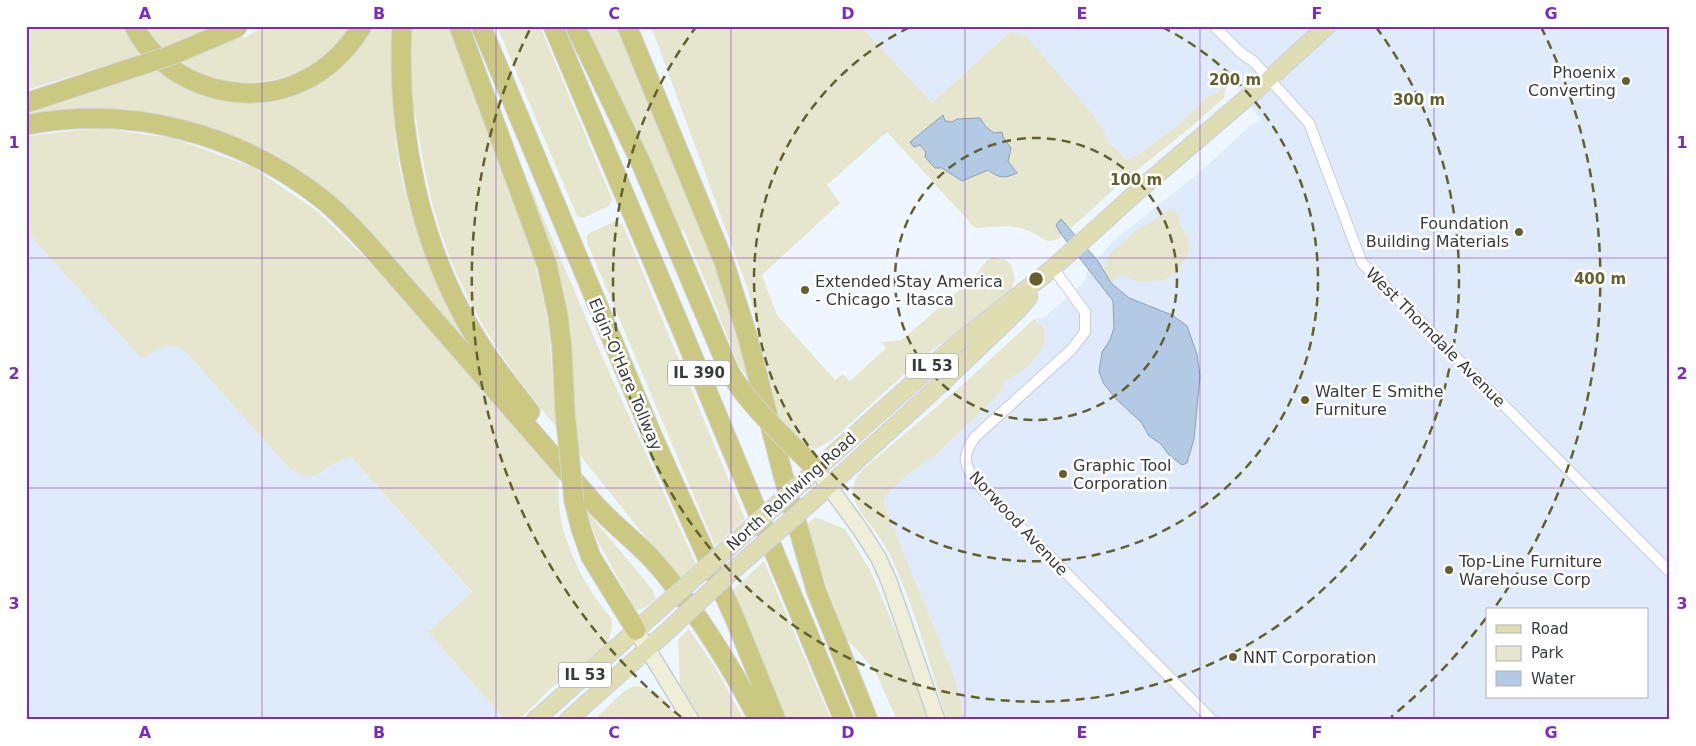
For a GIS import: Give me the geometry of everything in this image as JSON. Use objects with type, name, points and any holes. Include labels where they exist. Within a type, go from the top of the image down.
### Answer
[{"type":"highway","points":[[134,26],[141,40],[161,62],[186,78],[213,89],[252,93],[290,87],[319,72],[334,62],[352,43],[362,26]]},
{"type":"highway","points":[[402,26],[400,54],[408,145],[418,194],[432,242],[445,277],[476,337],[497,369],[535,419],[670,581],[702,624],[732,670],[759,720]]},
{"type":"highway","points":[[459,26],[547,265],[560,333],[574,501],[581,529],[591,557],[636,630]]},
{"type":"highway","name":"Elgin-O'Hare Tollway","points":[[481,26],[652,436],[735,619],[776,720]]},
{"type":"highway","name":"IL 390","points":[[553,26],[844,720]]},
{"type":"highway","points":[[575,26],[641,163],[730,373],[754,406],[816,470]]},
{"type":"highway","points":[[627,26],[724,262],[739,306],[783,475],[816,590],[868,720]]},
{"type":"highway","points":[[639,26],[672,115],[684,161]]},
{"type":"highway","points":[[26,103],[172,55],[239,27]]},
{"type":"highway","points":[[26,125],[47,121],[85,119],[129,120],[174,127],[218,140],[249,153],[294,178],[323,199],[348,221],[594,504],[642,548]]},
{"type":"main road","name":"North Rohlwing Road","points":[[534,720],[953,347],[1053,268],[1139,190],[1270,78],[1327,26]]},
{"type":"main road","name":"North Rohlwing Road","points":[[568,720],[730,573],[830,486],[1018,310],[1053,268]]},
{"type":"main road","points":[[816,470],[830,486],[878,557],[889,581],[938,720]]},
{"type":"main road","points":[[636,630],[691,720]]},
{"type":"street","name":"West Thorndale Avenue","points":[[1214,26],[1270,78],[1312,128],[1362,263],[1670,572]]},
{"type":"street","name":"Norwood Avenue","points":[[1053,268],[1084,312],[1085,332],[1070,350],[975,437],[967,447],[966,466],[977,483],[1212,720]]},
{"type":"shaded area","points":[[860,26],[1670,26],[1670,720],[966,720],[953,674],[884,504],[886,496],[907,475],[936,455],[998,395],[1005,381],[1025,369],[1038,321],[1034,319],[1044,318],[1084,282],[1087,272],[1114,240],[1200,172],[1252,124],[1261,120],[1233,80],[1218,92],[1205,98],[1179,124],[1140,154],[1126,160],[1118,150],[1109,146],[1104,131],[1010,32],[932,103]]},
{"type":"shaded area","points":[[26,233],[162,346],[175,345],[185,351],[289,468],[320,474],[341,458],[351,457],[472,593],[428,632],[505,720],[26,720]]},
{"type":"green space","points":[[26,26],[124,26],[144,54],[26,90]]},
{"type":"green space","points":[[144,26],[233,26],[244,38],[264,26],[351,26],[329,52],[313,64],[295,73],[257,82],[237,82],[199,74],[181,65],[160,47]]},
{"type":"green space","points":[[372,26],[450,26],[532,252],[548,323],[557,428],[518,379],[501,354],[485,329],[458,276],[432,204],[415,113],[393,115],[403,182],[411,214],[435,279],[478,361],[370,235],[224,134],[26,117],[26,114],[161,69],[264,100],[370,30]]},
{"type":"green space","points":[[497,26],[540,26],[612,199],[609,206],[583,218],[577,216]]},
{"type":"green space","points":[[584,26],[619,26],[712,252],[733,314],[751,384],[737,362],[683,229],[680,231]]},
{"type":"green space","points":[[651,26],[860,26],[932,103],[1010,32],[1026,36],[1093,115],[1104,131],[1109,145],[1118,150],[1126,160],[1140,154],[1179,124],[1205,98],[1218,92],[1233,80],[1225,89],[1224,98],[1190,128],[1122,182],[1070,229],[1061,220],[1056,225],[1061,234],[1060,238],[1055,240],[1045,240],[1018,227],[975,228],[887,132],[827,185],[840,203],[762,275],[777,315],[835,380],[843,374],[850,381],[886,348],[882,342],[901,340],[972,279],[987,260],[993,257],[1006,260],[1011,265],[1015,280],[1010,291],[921,359],[832,440],[816,449],[805,446],[804,440],[796,435],[778,415],[747,287]],"holes":[[[943,115],[945,121],[986,127],[994,133],[1002,132],[1003,137],[1011,148],[1008,161],[962,181],[942,168],[919,145]]]},
{"type":"green space","points":[[493,99],[605,363],[696,564],[679,579],[579,454],[575,405],[562,308]]},
{"type":"green space","points":[[98,128],[173,138],[252,167],[317,211],[375,267],[559,477],[561,519],[570,550],[593,594],[612,619],[612,628],[607,646],[593,659],[551,688],[519,720],[505,720],[428,632],[472,592],[351,457],[334,463],[316,475],[300,474],[289,468],[185,351],[173,346],[167,346],[142,359],[29,234],[26,233],[26,136]]},
{"type":"green space","points":[[1170,209],[1176,211],[1180,216],[1179,225],[1188,236],[1189,252],[1177,272],[1163,280],[1147,282],[1135,281],[1124,275],[1119,276],[1111,283],[1105,275],[1104,268],[1109,254],[1138,229]]},
{"type":"green space","points":[[615,221],[623,225],[745,519],[715,546],[587,242],[587,236],[590,233]]},
{"type":"green space","points":[[1034,319],[1043,327],[1045,337],[1043,346],[1036,357],[1025,369],[1005,381],[998,395],[936,455],[907,475],[886,496],[884,504],[953,674],[966,720],[947,720],[905,589],[886,549],[876,532],[858,509],[853,494],[853,487],[857,476],[862,470],[961,386]]},
{"type":"green space","points":[[586,510],[652,589],[656,599],[643,609],[637,610],[634,607],[597,540]]},
{"type":"green space","points":[[815,517],[845,529],[870,570],[916,678],[930,720],[897,720],[874,669],[846,638],[805,527]]},
{"type":"green space","points":[[764,561],[831,720],[787,720],[733,590]]},
{"type":"green space","points":[[689,629],[718,672],[744,720],[700,720],[698,717],[680,686],[678,640]]},
{"type":"green space","points":[[634,686],[656,692],[666,701],[679,720],[594,720],[624,691]]},
{"type":"water","points":[[943,115],[945,121],[952,122],[957,119],[980,118],[986,127],[994,133],[1002,132],[1003,137],[1011,148],[1008,161],[1017,173],[1002,177],[988,170],[962,181],[942,168],[935,168],[925,157],[926,152],[920,145],[914,147],[910,142]]},
{"type":"water","points":[[1061,219],[1098,261],[1111,283],[1129,298],[1172,315],[1187,326],[1197,354],[1200,376],[1194,439],[1187,463],[1182,465],[1169,455],[1161,444],[1149,436],[1141,422],[1116,399],[1104,384],[1099,372],[1102,352],[1110,340],[1114,328],[1113,301],[1061,234],[1056,225]]},
{"type":"place","name":"Phoenix Converting","points":[[1626,81]]},
{"type":"place","name":"Foundation Building Materials","points":[[1519,232]]},
{"type":"place","name":"Extended Stay America - Chicago - Itasca","points":[[805,290]]},
{"type":"place","name":"Walter E Smithe Furniture","points":[[1305,400]]},
{"type":"place","name":"Graphic Tool Corporation","points":[[1063,474]]},
{"type":"place","name":"Top-Line Furniture Warehouse Corp","points":[[1449,570]]},
{"type":"place","name":"NNT Corporation","points":[[1233,657]]}]
